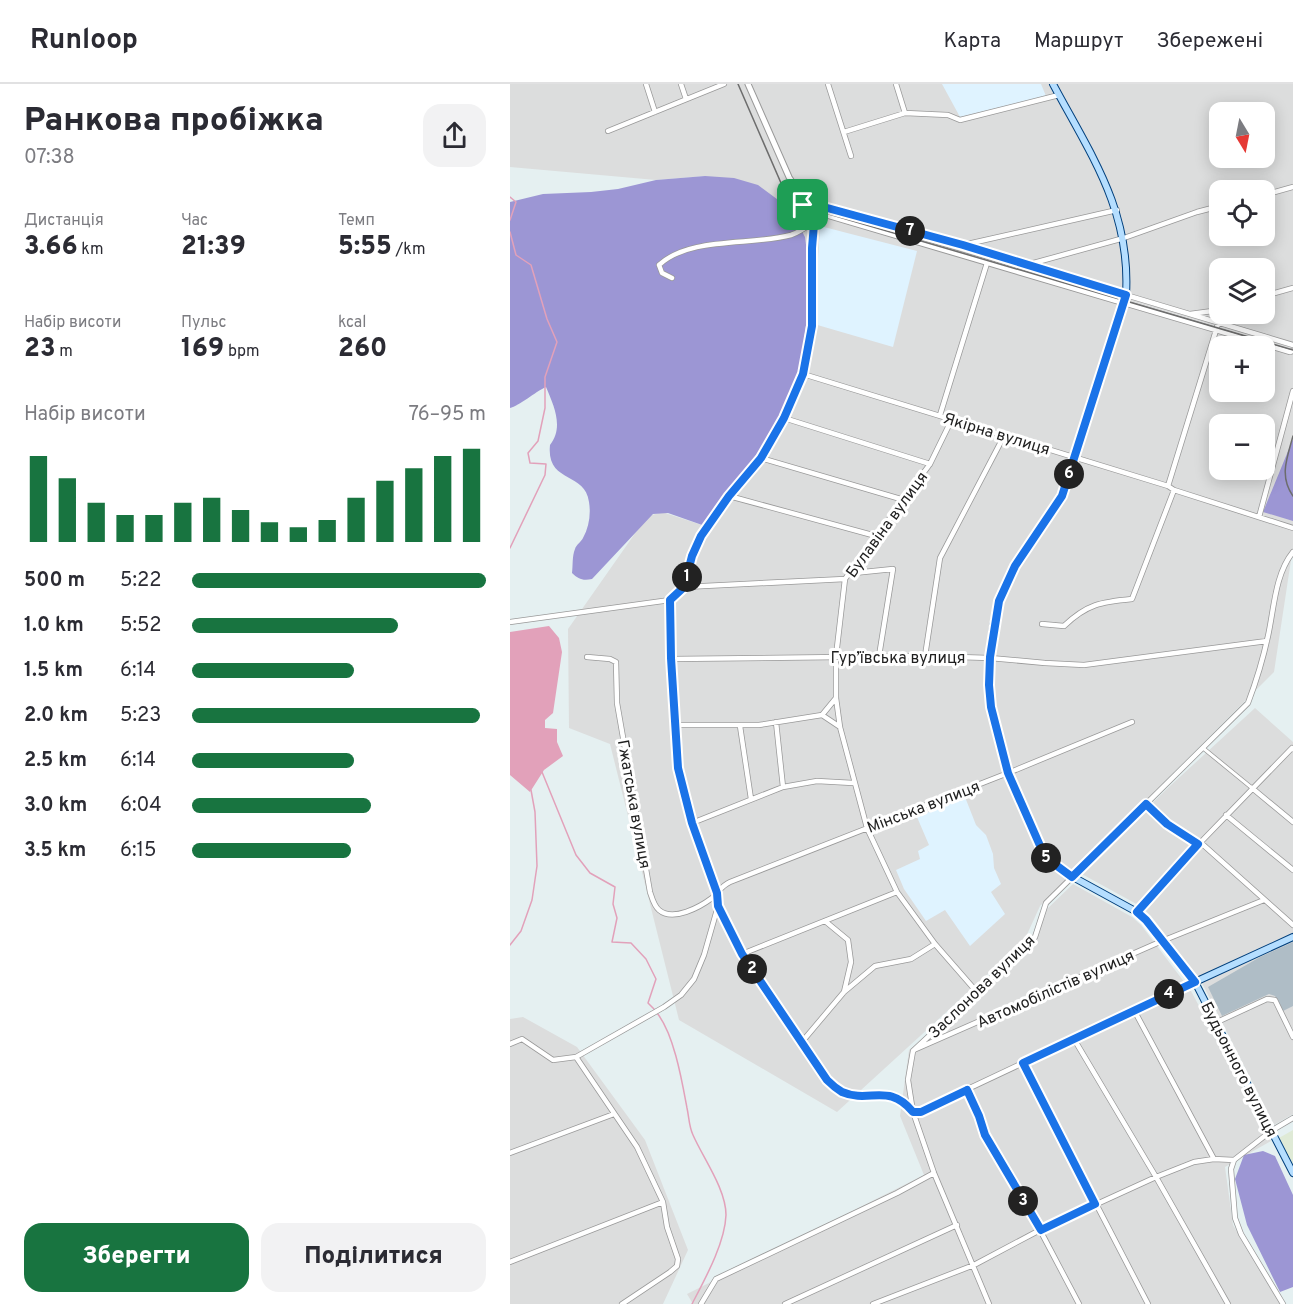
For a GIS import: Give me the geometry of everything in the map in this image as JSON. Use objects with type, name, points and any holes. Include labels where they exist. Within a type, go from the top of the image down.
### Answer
[{"type":"main road","name":"Будьонного вулиця","points":[[1053,84],[1107,186],[1117,210],[1124,238],[1126,295],[1062,496],[1015,566],[999,601],[990,657],[991,707],[1008,773],[1045,857],[1072,877],[1137,912],[1195,982],[1293,1173]]},
{"type":"main road","points":[[1195,982],[1293,937]]},
{"type":"street","points":[[646,84],[655,112]]},
{"type":"street","points":[[681,84],[686,99]]},
{"type":"street","points":[[608,131],[724,84]]},
{"type":"street","points":[[748,84],[789,177],[799,193],[809,203],[1029,264],[1209,321]]},
{"type":"street","points":[[828,84],[851,156]]},
{"type":"street","points":[[896,84],[905,113]]},
{"type":"street","points":[[844,132],[905,113],[948,115],[960,120],[1059,95]]},
{"type":"street","points":[[1275,192],[1293,187]]},
{"type":"street","points":[[799,193],[803,208],[815,212],[1293,351]]},
{"type":"street","points":[[1029,264],[1124,238],[1209,209]]},
{"type":"street","points":[[963,245],[1117,210]]},
{"type":"street","points":[[510,622],[670,600],[684,587],[692,556],[701,536],[729,496],[761,458],[784,418],[803,374],[812,326],[812,248],[815,212]]},
{"type":"street","points":[[672,278],[662,273],[659,265],[666,259],[692,249],[793,234],[815,221]]},
{"type":"street","points":[[940,415],[987,263]]},
{"type":"street","points":[[1275,293],[1293,288]]},
{"type":"street","points":[[1187,314],[1209,313]]},
{"type":"street","points":[[1168,486],[1217,324]]},
{"type":"street","points":[[1220,324],[1293,345]]},
{"type":"street","name":"Якірна вулиця","points":[[803,374],[1168,486],[1174,490],[1293,528]]},
{"type":"street","points":[[1258,517],[1293,391]]},
{"type":"street","points":[[784,418],[930,464]]},
{"type":"street","name":"Булавіна вулиця","points":[[951,419],[930,464],[845,579],[836,657],[836,698],[853,783],[867,828],[897,892],[935,944],[976,991]]},
{"type":"street","points":[[925,656],[940,558],[1004,436]]},
{"type":"street","points":[[761,458],[904,500]]},
{"type":"street","points":[[1042,624],[1064,626],[1079,612],[1096,605],[1132,599],[1174,490]]},
{"type":"street","points":[[729,496],[876,536]]},
{"type":"street","name":"Заслонова вулиця","points":[[989,1304],[934,1173],[913,1112],[908,1080],[913,1051],[1035,937],[1046,903],[1248,703],[1267,641],[1279,580],[1293,552]]},
{"type":"street","points":[[851,571],[854,573],[893,569],[879,656]]},
{"type":"street","points":[[684,587],[845,579]]},
{"type":"street","points":[[510,1044],[522,1039],[553,1060],[576,1057],[681,995],[694,979],[704,955],[718,906],[717,893],[692,823],[678,768],[670,600]]},
{"type":"street","name":"Гур’ївська вулиця","points":[[671,658],[925,656],[990,657],[1045,663],[1084,664],[1267,641]]},
{"type":"street","name":"Гжатська вулиця","points":[[587,657],[610,659],[616,662],[616,703],[650,892],[655,904],[659,910],[666,913],[683,913],[717,893]]},
{"type":"street","points":[[675,725],[740,726],[822,715],[836,698]]},
{"type":"street","points":[[822,715],[840,727]]},
{"type":"street","points":[[776,722],[783,787]]},
{"type":"street","name":"Мінська вулиця","points":[[717,893],[721,887],[730,882],[1132,722]]},
{"type":"street","points":[[740,726],[751,799]]},
{"type":"street","points":[[1203,748],[1293,822]]},
{"type":"street","points":[[1137,912],[1199,843],[1292,748]]},
{"type":"street","points":[[692,823],[783,787],[817,781],[853,783]]},
{"type":"street","points":[[1146,804],[1167,824],[1199,843],[1293,925]]},
{"type":"street","points":[[1226,815],[1293,870]]},
{"type":"street","points":[[742,954],[897,892]]},
{"type":"street","name":"Автомобілістів вулиця","points":[[913,1051],[1162,941],[1264,900]]},
{"type":"street","points":[[718,906],[742,954],[827,1080],[841,1092],[860,1096],[884,1095],[904,1101],[913,1112],[921,1112],[1195,982]]},
{"type":"street","points":[[825,921],[848,940],[851,962],[844,992]]},
{"type":"street","points":[[801,1043],[844,992],[875,966],[911,959],[935,944]]},
{"type":"street","points":[[1215,1023],[1267,999],[1275,1000],[1293,1037]]},
{"type":"street","points":[[1134,1010],[1214,1159]]},
{"type":"street","points":[[1074,1038],[1228,1304]]},
{"type":"street","points":[[576,1057],[637,1147],[663,1202],[678,1259],[677,1266],[622,1304]]},
{"type":"street","points":[[1023,1063],[1148,1304]]},
{"type":"street","points":[[967,1090],[985,1135],[1041,1230],[1079,1304]]},
{"type":"street","points":[[510,1153],[614,1114]]},
{"type":"street","points":[[1283,1304],[1241,1234],[1235,1218],[1231,1169],[1234,1160],[1271,1131],[1293,1118]]},
{"type":"street","points":[[873,1304],[974,1265],[1041,1230],[1156,1177],[1194,1162],[1214,1159],[1234,1160]]},
{"type":"street","points":[[701,1304],[716,1279],[897,1193],[934,1173]]},
{"type":"street","points":[[510,1262],[663,1202]]},
{"type":"street","points":[[785,1304],[957,1225]]},
{"type":"shaded area","points":[[510,84],[1293,84],[1293,547],[1274,672],[1040,906],[1024,941],[837,1112],[679,1020],[610,744],[569,728],[568,629],[649,516],[662,512],[705,526],[768,439],[800,371],[806,325],[705,176],[656,180],[510,167]]},
{"type":"shaded area","points":[[942,84],[1041,84],[1046,96],[960,117]]},
{"type":"shaded area","points":[[705,176],[734,178],[758,185],[785,205],[805,237],[808,260],[806,325],[800,371],[768,439],[705,526],[668,513],[653,514],[592,579],[581,579],[572,573],[573,558],[588,525],[589,502],[581,486],[560,472],[550,457],[550,445],[557,424],[546,387],[510,408],[510,202],[543,194],[618,189],[656,180]]},
{"type":"shaded area","points":[[820,226],[917,251],[893,347],[814,324]]},
{"type":"shaded area","points":[[1293,439],[1293,521],[1263,512]]},
{"type":"shaded area","points":[[549,626],[559,638],[562,652],[553,713],[545,720],[545,728],[557,729],[557,742],[563,756],[544,770],[530,792],[510,775],[510,632]]},
{"type":"shaded area","points":[[1255,708],[1293,742],[1293,1114],[1274,1125],[1202,983],[1151,916],[1142,907],[1080,873]]},
{"type":"shaded area","points":[[965,797],[976,825],[986,835],[993,854],[994,868],[1001,884],[991,892],[1005,914],[970,946],[945,910],[926,921],[904,889],[896,870],[920,859],[918,851],[929,845],[917,817]]},
{"type":"shaded area","points":[[1073,884],[1132,917],[1141,925],[1191,991],[1271,1141],[1225,1167],[1233,1225],[1280,1304],[693,1304],[687,1294],[924,1175],[900,1116],[909,1050],[1034,943],[1047,909]]},
{"type":"shaded area","points":[[1293,942],[1293,1006],[1283,1011],[1275,996],[1269,994],[1222,1016],[1208,987],[1260,957]]},
{"type":"shaded area","points":[[523,1017],[577,1047],[645,1140],[688,1250],[663,1304],[510,1304],[510,1019]]},
{"type":"shaded area","points":[[1293,1130],[1293,1164],[1279,1138]]},
{"type":"shaded area","points":[[1263,1151],[1275,1156],[1293,1195],[1293,1287],[1280,1292],[1247,1225],[1235,1179],[1244,1155]]},
{"type":"waterway","points":[[510,197],[516,202],[510,220]]},
{"type":"waterway","points":[[510,232],[516,255],[531,265],[547,319],[557,342],[545,377],[545,408],[538,441],[528,453],[530,463],[546,464],[545,475],[510,548]]},
{"type":"waterway","points":[[542,772],[576,855],[590,873],[615,887],[613,904],[617,918],[612,942],[631,943],[646,959],[656,979],[648,1003],[654,1009]]},
{"type":"waterway","points":[[510,945],[521,931],[532,900],[537,866],[535,812],[531,790]]},
{"type":"waterway","points":[[657,1013],[668,1033],[676,1058],[692,1132],[718,1184],[725,1205],[725,1226],[722,1237],[692,1304]]},
{"type":"tram line","points":[[738,84],[781,183],[789,195],[803,205],[1293,350]]},
{"type":"tram line","points":[[1293,436],[1285,474],[1293,496]]},
{"type":"route","points":[[799,193],[809,203],[1029,264],[1126,295],[1062,496],[1015,566],[999,601],[990,657],[991,707],[1008,773],[1035,838],[1045,857],[1062,871],[1072,877],[1146,804],[1167,824],[1198,844],[1137,912],[1146,920],[1195,982],[1023,1063],[1095,1204],[1041,1230],[985,1135],[967,1090],[921,1112],[913,1112],[904,1101],[884,1095],[860,1096],[841,1092],[827,1080],[742,954],[718,906],[717,893],[692,823],[678,768],[670,600],[684,587],[692,556],[701,536],[729,496],[761,458],[784,418],[803,374],[812,326],[812,248],[815,212],[803,208],[803,205],[799,193]]}]
